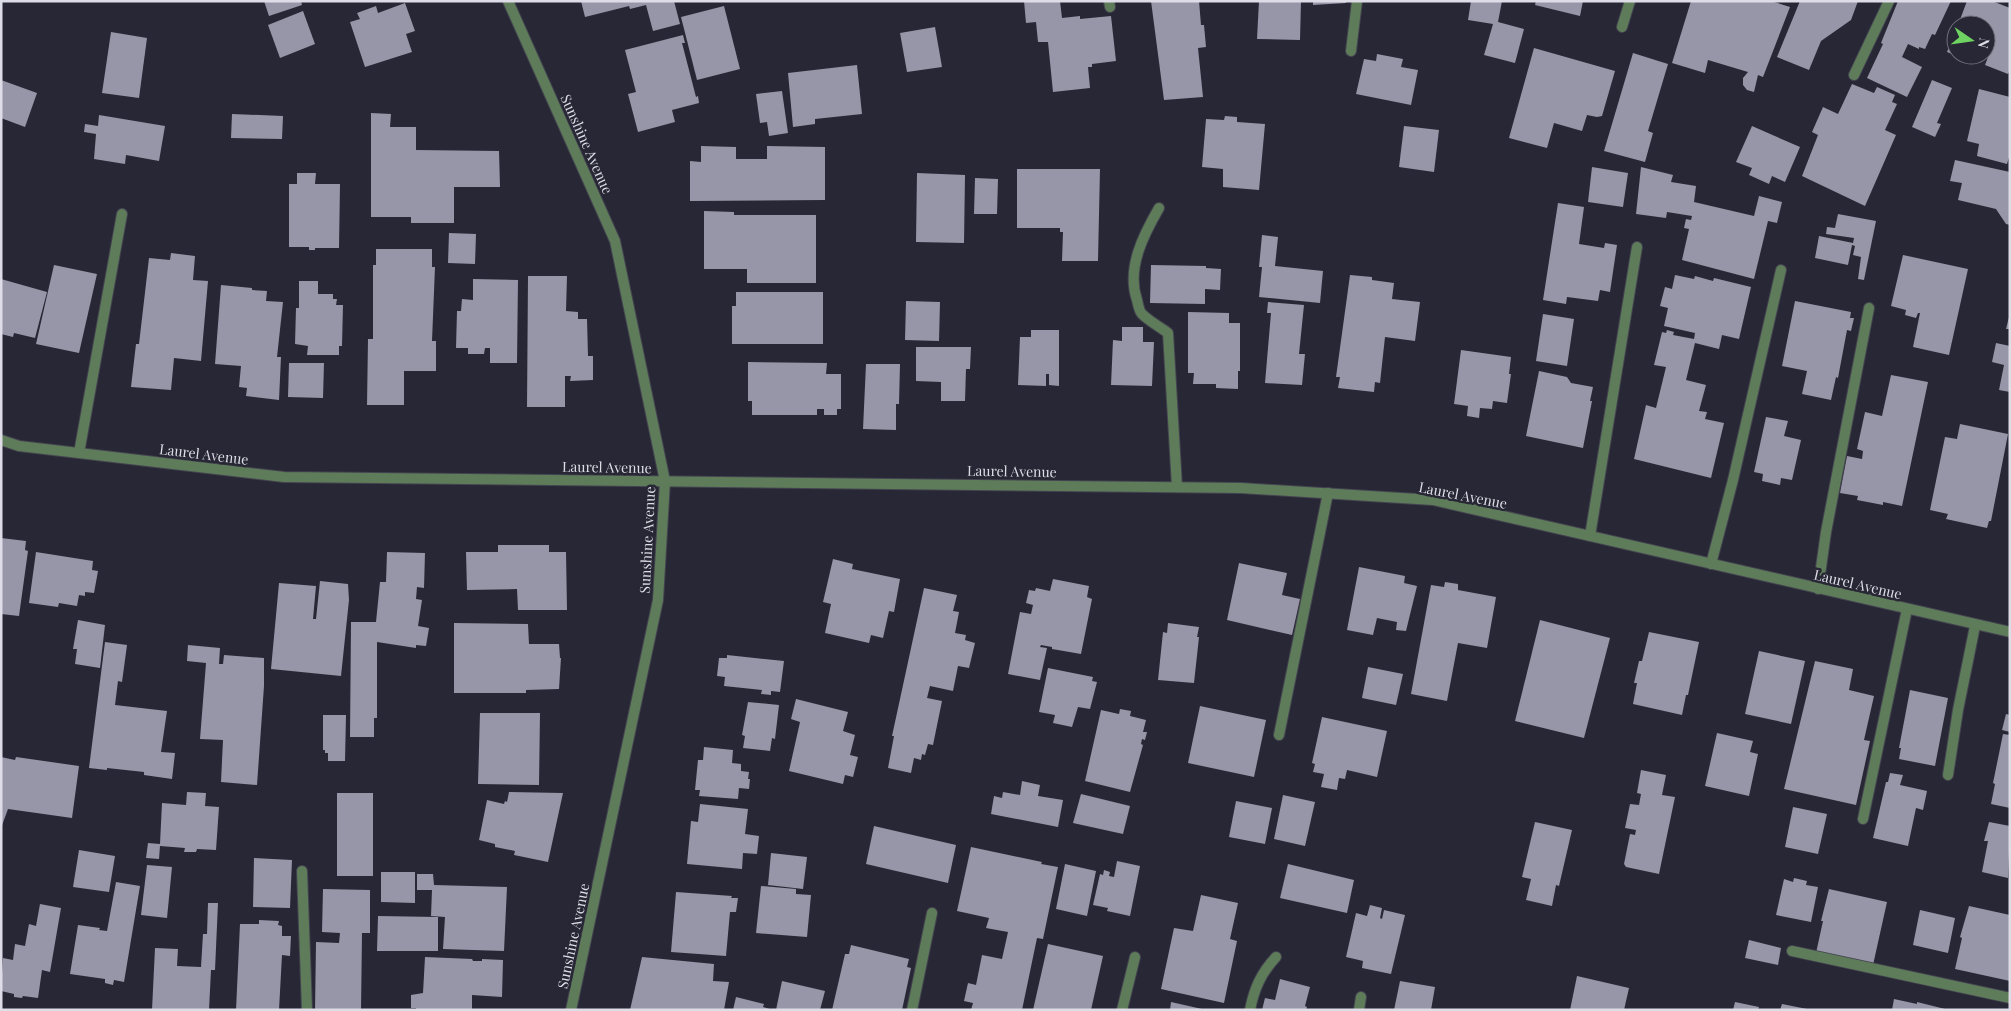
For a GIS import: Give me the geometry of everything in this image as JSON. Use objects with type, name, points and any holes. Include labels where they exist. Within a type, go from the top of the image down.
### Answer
[{"type":"street","name":"Sunshine Avenue","points":[[508,1],[615,241],[664,481],[658,600],[571,1010]]},
{"type":"street","points":[[1351,51],[1357,1]]},
{"type":"street","points":[[1622,28],[1630,1]]},
{"type":"street","points":[[1854,75],[1889,1]]},
{"type":"street","points":[[1160,208],[1148,227],[1135,263],[1132,278],[1133,290],[1142,313],[1168,333],[1177,487]]},
{"type":"street","points":[[79,453],[122,214]]},
{"type":"street","points":[[1590,536],[1637,247]]},
{"type":"street","points":[[1711,564],[1733,480],[1782,270]]},
{"type":"street","points":[[1818,589],[1826,532],[1869,308]]},
{"type":"street","name":"Laurel Avenue","points":[[1,440],[19,446],[284,477],[1241,488],[1433,500],[1975,626],[2010,632]]},
{"type":"street","points":[[1280,735],[1328,493]]},
{"type":"street","points":[[1863,819],[1907,609]]},
{"type":"street","points":[[1948,775],[1958,710],[1975,626]]},
{"type":"street","points":[[302,871],[307,1010]]},
{"type":"street","points":[[912,1010],[932,913]]},
{"type":"street","points":[[1792,950],[2010,998]]},
{"type":"street","points":[[1122,1010],[1135,957]]},
{"type":"street","points":[[1250,1010],[1253,996],[1264,969],[1276,957]]},
{"type":"street","points":[[1359,1010],[1361,997]]},
{"type":"building","points":[[264,1],[301,1],[302,5],[269,16]]},
{"type":"building","points":[[581,1],[674,1],[680,24],[653,31],[646,5],[630,9],[629,6],[585,17]]},
{"type":"building","points":[[1024,1],[1060,1],[1062,18],[1080,16],[1080,19],[1111,16],[1116,61],[1092,64],[1092,67],[1088,67],[1090,88],[1053,92],[1048,42],[1038,42],[1036,22],[1026,23]]},
{"type":"building","points":[[1151,1],[1199,1],[1201,25],[1204,25],[1206,47],[1198,48],[1203,97],[1164,100]]},
{"type":"building","points":[[1259,1],[1301,1],[1300,40],[1257,39]]},
{"type":"building","points":[[1313,1],[1346,1],[1346,3],[1313,5]]},
{"type":"building","points":[[1471,1],[1502,1],[1498,22],[1524,29],[1515,63],[1484,55],[1493,24],[1468,20]]},
{"type":"building","points":[[1536,1],[1583,1],[1580,16],[1535,5]]},
{"type":"building","points":[[1691,1],[1771,1],[1790,7],[1763,77],[1758,75],[1754,92],[1747,90],[1743,85],[1743,78],[1748,72],[1708,60],[1705,73],[1672,63]]},
{"type":"building","points":[[1800,1],[1858,1],[1851,20],[1821,41],[1809,70],[1777,57]]},
{"type":"building","points":[[1898,1],[1951,1],[1935,35],[1932,34],[1925,49],[1919,47],[1919,49],[1908,44],[1902,57],[1922,67],[1907,97],[1867,78],[1883,44],[1881,43]]},
{"type":"building","points":[[1967,1],[1992,1],[2010,8],[2010,70],[2008,74],[1985,65],[1996,65],[1996,15],[1962,15]]},
{"type":"building","points":[[405,3],[415,31],[406,34],[412,52],[365,67],[350,22],[360,19],[357,13],[376,6],[378,13]]},
{"type":"building","points":[[724,6],[740,69],[697,80],[681,17]]},
{"type":"building","points":[[303,11],[315,44],[280,58],[268,25]]},
{"type":"building","points":[[935,27],[942,67],[907,72],[900,33]]},
{"type":"building","points":[[111,32],[147,38],[139,98],[102,93]]},
{"type":"building","points":[[683,35],[685,43],[682,43],[699,103],[672,110],[675,122],[638,132],[628,94],[636,92],[625,50]]},
{"type":"building","points":[[1534,48],[1615,71],[1602,116],[1587,115],[1582,131],[1554,123],[1547,148],[1509,138]]},
{"type":"building","points":[[1633,53],[1668,64],[1648,131],[1653,133],[1645,162],[1604,151]]},
{"type":"building","points":[[1377,54],[1403,59],[1401,67],[1418,70],[1411,105],[1356,94],[1364,59],[1376,61]]},
{"type":"building","points":[[857,65],[862,114],[815,119],[815,124],[793,127],[788,73]]},
{"type":"building","points":[[1,80],[37,93],[25,127],[1,118]]},
{"type":"building","points":[[1932,80],[1952,88],[1937,123],[1941,124],[1935,137],[1912,127]]},
{"type":"building","points":[[1852,84],[1874,93],[1877,87],[1895,95],[1892,102],[1897,104],[1885,130],[1896,135],[1865,206],[1802,176],[1818,135],[1812,132],[1823,107],[1838,114]]},
{"type":"building","points":[[1979,89],[2010,97],[2010,154],[2007,164],[1977,156],[1979,144],[1967,141]]},
{"type":"building","points":[[782,91],[788,133],[769,136],[767,122],[760,123],[756,94]]},
{"type":"building","points":[[371,113],[391,114],[390,127],[416,127],[416,150],[499,151],[500,187],[454,187],[454,223],[411,223],[411,217],[371,217]]},
{"type":"building","points":[[232,114],[283,116],[282,139],[231,138]]},
{"type":"building","points":[[99,115],[165,126],[159,161],[126,155],[125,164],[94,159],[96,134],[84,132],[85,124],[98,126]]},
{"type":"building","points":[[1225,116],[1237,117],[1237,122],[1265,124],[1259,190],[1223,187],[1223,169],[1202,167],[1206,119],[1224,120]]},
{"type":"building","points":[[1404,126],[1439,130],[1434,172],[1399,167]]},
{"type":"building","points":[[1752,126],[1800,147],[1785,182],[1772,176],[1769,184],[1749,175],[1752,168],[1736,162]]},
{"type":"building","points":[[701,146],[736,147],[736,159],[767,159],[767,146],[825,147],[825,200],[690,201],[690,161],[701,162]]},
{"type":"building","points":[[1955,160],[2010,172],[2010,225],[2006,224],[1996,209],[1958,200],[1962,183],[1950,181]]},
{"type":"building","points":[[1592,167],[1628,173],[1623,207],[1588,202]]},
{"type":"building","points":[[1641,167],[1673,175],[1671,182],[1696,186],[1694,202],[1754,216],[1759,196],[1782,202],[1777,223],[1768,221],[1754,279],[1682,260],[1689,229],[1684,228],[1686,219],[1691,220],[1692,216],[1667,212],[1666,218],[1636,214]]},
{"type":"building","points":[[1017,169],[1100,169],[1098,261],[1062,261],[1063,232],[1060,232],[1060,228],[1017,228]]},
{"type":"building","points":[[297,173],[316,173],[315,184],[340,184],[339,248],[315,248],[315,250],[309,250],[309,247],[289,247],[289,184],[297,184]]},
{"type":"building","points":[[917,173],[965,175],[964,243],[916,242]]},
{"type":"building","points":[[975,178],[998,179],[997,214],[974,214]]},
{"type":"building","points":[[1558,203],[1584,207],[1579,244],[1604,248],[1605,243],[1617,245],[1610,292],[1600,290],[1598,301],[1567,297],[1566,304],[1543,300]]},
{"type":"building","points":[[704,211],[734,212],[734,215],[816,215],[816,283],[747,283],[747,269],[704,269]]},
{"type":"building","points":[[1838,214],[1876,221],[1864,280],[1858,279],[1861,257],[1853,255],[1855,246],[1852,245],[1848,265],[1815,258],[1819,236],[1853,243],[1854,238],[1826,234],[1827,227],[1835,228]]},
{"type":"building","points":[[449,233],[476,234],[475,264],[448,263]]},
{"type":"building","points":[[1262,235],[1278,237],[1275,266],[1323,271],[1320,303],[1259,297],[1262,267],[1259,267]]},
{"type":"building","points":[[376,249],[432,249],[432,267],[435,267],[432,341],[436,341],[436,371],[404,371],[404,405],[367,405],[368,339],[373,339],[373,265],[376,265]]},
{"type":"building","points":[[171,253],[195,256],[193,280],[208,281],[201,361],[174,358],[171,390],[131,387],[136,344],[139,344],[149,258],[170,260]]},
{"type":"building","points":[[1903,255],[1968,269],[1949,355],[1913,347],[1920,313],[1918,313],[1916,318],[1905,315],[1906,310],[1891,306]]},
{"type":"building","points":[[54,265],[97,274],[79,353],[36,344]]},
{"type":"building","points":[[1151,265],[1206,266],[1206,268],[1221,269],[1220,290],[1205,289],[1205,304],[1150,303]]},
{"type":"building","points":[[1350,275],[1372,277],[1372,280],[1394,283],[1392,299],[1420,302],[1415,341],[1385,337],[1380,383],[1375,382],[1374,392],[1338,388],[1340,377],[1336,377]]},
{"type":"building","points":[[1675,275],[1694,279],[1695,276],[1713,281],[1714,278],[1751,287],[1739,339],[1722,335],[1719,349],[1695,343],[1686,380],[1706,385],[1699,411],[1707,412],[1705,419],[1724,423],[1711,478],[1634,459],[1646,405],[1656,408],[1666,367],[1654,365],[1662,332],[1666,333],[1667,330],[1674,332],[1673,335],[1694,339],[1695,333],[1664,326],[1668,308],[1660,306],[1665,287],[1672,289]]},
{"type":"building","points":[[528,276],[567,276],[566,311],[578,312],[578,319],[587,319],[588,356],[593,356],[593,380],[570,381],[571,376],[565,376],[565,407],[527,407]]},
{"type":"building","points":[[1,279],[47,292],[35,338],[14,333],[13,337],[1,334]]},
{"type":"building","points":[[473,279],[518,280],[517,363],[490,363],[490,348],[485,348],[484,354],[468,354],[468,348],[456,348],[457,311],[461,311],[462,299],[473,300]]},
{"type":"building","points":[[299,281],[318,281],[318,294],[333,294],[333,299],[337,299],[336,305],[343,305],[342,346],[339,346],[339,355],[307,355],[308,346],[295,344],[296,308],[299,308]]},
{"type":"building","points":[[221,285],[267,291],[266,301],[283,302],[277,357],[281,357],[279,400],[246,396],[247,388],[239,387],[241,366],[215,364]]},
{"type":"building","points":[[736,292],[823,292],[823,344],[732,344],[732,306],[736,306]]},
{"type":"building","points":[[906,301],[940,302],[939,341],[905,340]]},
{"type":"building","points":[[1795,301],[1851,312],[1850,318],[1854,318],[1851,331],[1847,330],[1838,378],[1836,377],[1831,400],[1802,394],[1807,371],[1782,366]]},
{"type":"building","points":[[1268,302],[1304,305],[1299,354],[1305,354],[1302,385],[1265,383],[1271,313],[1267,313]]},
{"type":"building","points":[[1188,312],[1229,313],[1229,323],[1240,323],[1238,389],[1216,388],[1216,384],[1193,384],[1194,373],[1188,373]]},
{"type":"building","points":[[1543,314],[1574,319],[1567,366],[1536,361]]},
{"type":"building","points":[[2009,317],[2010,329],[2006,329]]},
{"type":"building","points":[[1122,327],[1143,327],[1143,342],[1154,342],[1152,386],[1111,385],[1113,340],[1122,341]]},
{"type":"building","points":[[1031,330],[1059,330],[1059,386],[1049,385],[1049,374],[1046,374],[1046,386],[1018,385],[1020,337],[1031,337]]},
{"type":"building","points":[[1996,343],[2010,346],[2010,392],[1999,390],[2004,365],[1992,362]]},
{"type":"building","points":[[916,347],[971,347],[970,369],[966,369],[965,401],[941,401],[941,382],[916,381]]},
{"type":"building","points":[[1461,350],[1511,357],[1507,403],[1493,401],[1492,409],[1480,408],[1479,418],[1467,416],[1468,406],[1454,404]]},
{"type":"building","points":[[748,362],[827,363],[826,374],[841,374],[841,409],[837,409],[837,415],[824,415],[824,409],[817,409],[817,415],[752,415],[752,401],[748,401]]},
{"type":"building","points":[[289,363],[324,363],[323,398],[288,397]]},
{"type":"building","points":[[866,364],[900,364],[899,404],[896,404],[896,430],[863,429]]},
{"type":"building","points":[[1539,371],[1567,377],[1571,383],[1593,387],[1583,448],[1526,436]]},
{"type":"building","points":[[1891,375],[1928,382],[1902,506],[1883,502],[1883,505],[1857,500],[1858,496],[1840,493],[1847,456],[1862,459],[1863,451],[1857,449],[1865,412],[1882,416]]},
{"type":"building","points":[[1766,417],[1788,421],[1784,436],[1801,440],[1792,480],[1781,478],[1780,485],[1762,481],[1763,474],[1754,472]]},
{"type":"building","points":[[1960,424],[2008,434],[1991,521],[1989,521],[1987,528],[1946,519],[1948,514],[1930,510],[1945,437],[1957,439]]},
{"type":"building","points":[[1,538],[26,541],[25,550],[28,551],[19,616],[1,614]]},
{"type":"building","points":[[498,545],[549,545],[549,552],[566,552],[567,610],[518,610],[517,589],[467,590],[466,552],[498,552]]},
{"type":"building","points":[[36,552],[93,561],[92,570],[98,571],[94,593],[85,592],[85,596],[79,595],[77,606],[59,603],[58,607],[29,603]]},
{"type":"building","points":[[387,552],[425,553],[424,588],[417,587],[416,599],[422,600],[418,626],[429,628],[426,646],[416,645],[416,648],[377,642],[377,718],[374,718],[374,737],[350,737],[351,622],[376,622],[380,582],[386,582]]},
{"type":"building","points":[[833,559],[853,564],[852,569],[900,579],[894,612],[889,611],[883,638],[871,635],[869,643],[825,633],[831,604],[823,602]]},
{"type":"building","points":[[1239,563],[1287,573],[1282,595],[1300,599],[1292,635],[1227,620]]},
{"type":"building","points":[[1359,567],[1405,576],[1404,583],[1417,586],[1406,631],[1396,630],[1397,622],[1377,618],[1373,635],[1347,630]]},
{"type":"building","points":[[1053,579],[1089,586],[1087,597],[1092,599],[1081,654],[1041,645],[1040,647],[1047,648],[1040,680],[1008,674],[1020,612],[1031,614],[1033,605],[1026,603],[1029,590],[1035,591],[1036,588],[1050,591]]},
{"type":"building","points":[[320,581],[348,584],[349,600],[341,676],[271,669],[279,583],[316,586],[313,619],[316,619]]},
{"type":"building","points":[[1445,582],[1458,584],[1458,590],[1496,597],[1487,648],[1458,643],[1447,701],[1411,694],[1431,585],[1444,587]]},
{"type":"building","points":[[924,588],[957,595],[953,611],[959,612],[955,633],[966,635],[965,640],[975,643],[969,668],[958,666],[953,691],[930,686],[927,698],[942,701],[933,745],[928,744],[925,755],[922,754],[921,760],[914,758],[911,773],[888,768],[894,736],[892,736]]},
{"type":"building","points":[[78,620],[105,625],[100,668],[75,664],[77,649],[73,649]]},
{"type":"building","points":[[1540,620],[1610,638],[1584,738],[1515,721]]},
{"type":"building","points":[[454,623],[528,624],[529,644],[559,644],[561,658],[559,689],[526,690],[526,693],[454,693]]},
{"type":"building","points":[[1168,623],[1199,627],[1194,683],[1158,680],[1163,632],[1167,633]]},
{"type":"building","points":[[1649,632],[1699,642],[1682,715],[1633,704],[1637,683],[1634,683]]},
{"type":"building","points":[[105,642],[127,645],[122,682],[118,681],[115,705],[167,711],[161,752],[175,753],[172,779],[144,775],[144,772],[89,768]]},
{"type":"building","points":[[188,645],[220,648],[219,664],[223,664],[224,655],[264,658],[264,686],[257,785],[221,782],[223,740],[200,739],[206,663],[187,661]]},
{"type":"building","points":[[1759,651],[1805,661],[1791,724],[1745,714]]},
{"type":"building","points":[[727,655],[784,661],[780,692],[771,691],[771,695],[761,694],[762,690],[724,686],[725,677],[717,676],[719,658],[727,658]]},
{"type":"building","points":[[1815,661],[1853,669],[1849,690],[1874,696],[1864,740],[1870,741],[1856,805],[1784,789]]},
{"type":"building","points":[[1368,667],[1403,674],[1396,705],[1362,698]]},
{"type":"building","points":[[1048,668],[1093,677],[1092,681],[1097,682],[1090,709],[1078,707],[1072,727],[1053,723],[1055,715],[1039,712]]},
{"type":"building","points":[[1910,690],[1948,698],[1935,766],[1899,759],[1901,748],[1899,748]]},
{"type":"building","points":[[796,699],[848,712],[843,731],[855,735],[850,755],[858,757],[853,777],[845,775],[843,784],[789,771],[800,722],[791,719]]},
{"type":"building","points":[[748,702],[779,705],[775,739],[772,738],[770,751],[743,748],[745,736],[742,735]]},
{"type":"building","points":[[1200,706],[1266,720],[1254,777],[1188,763]]},
{"type":"building","points":[[1120,709],[1131,711],[1130,716],[1146,720],[1143,732],[1147,732],[1145,740],[1142,739],[1141,744],[1143,745],[1130,792],[1085,781],[1101,710],[1119,714]]},
{"type":"building","points":[[480,713],[540,713],[539,785],[478,784]]},
{"type":"building","points":[[2006,714],[2010,715],[2010,732],[2002,730]]},
{"type":"building","points":[[323,715],[346,715],[345,761],[328,761],[328,753],[325,753],[325,750],[323,750]]},
{"type":"building","points":[[1322,717],[1387,731],[1377,777],[1347,770],[1345,779],[1339,778],[1337,790],[1321,787],[1324,774],[1313,772],[1315,764],[1312,763]]},
{"type":"building","points":[[1717,733],[1753,741],[1750,752],[1758,754],[1749,796],[1705,786]]},
{"type":"building","points":[[2003,734],[2010,735],[2010,808],[1991,804],[1995,784],[1993,783]]},
{"type":"building","points":[[704,747],[733,750],[732,763],[741,764],[741,771],[749,772],[749,789],[739,788],[738,799],[699,796],[700,790],[695,790],[698,760],[703,760]]},
{"type":"building","points":[[1,757],[15,760],[16,757],[79,766],[72,818],[8,809],[1,828]]},
{"type":"building","points":[[1641,770],[1666,775],[1662,795],[1675,797],[1659,874],[1626,867],[1624,864],[1630,834],[1635,835],[1636,830],[1625,828],[1630,804],[1639,805],[1641,794],[1637,793]]},
{"type":"building","points":[[1890,773],[1903,775],[1900,785],[1927,791],[1923,810],[1916,808],[1908,846],[1873,838],[1886,782],[1888,782]]},
{"type":"building","points":[[1022,781],[1040,785],[1038,796],[1063,800],[1058,827],[991,814],[994,796],[1002,798],[1003,792],[1020,795]]},
{"type":"building","points":[[187,792],[206,793],[205,806],[219,807],[216,850],[197,849],[196,852],[184,852],[185,848],[160,846],[159,859],[146,858],[148,843],[160,844],[162,803],[186,805]]},
{"type":"building","points":[[509,792],[563,793],[548,862],[514,855],[515,851],[495,847],[495,844],[479,840],[487,800],[504,804],[505,801],[507,802]]},
{"type":"building","points":[[337,793],[373,793],[373,876],[337,876]]},
{"type":"building","points":[[1081,794],[1130,806],[1123,834],[1073,823]]},
{"type":"building","points":[[1283,795],[1315,802],[1305,846],[1274,839]]},
{"type":"building","points":[[1236,801],[1272,808],[1265,844],[1229,837]]},
{"type":"building","points":[[700,804],[748,809],[745,834],[759,836],[757,854],[743,853],[742,869],[687,864],[691,821],[698,822]]},
{"type":"building","points":[[1793,807],[1827,814],[1818,854],[1785,847]]},
{"type":"building","points":[[1535,822],[1572,830],[1559,886],[1556,885],[1552,906],[1526,900],[1531,879],[1522,877]]},
{"type":"building","points":[[1989,822],[2010,826],[2008,878],[1982,872],[1988,841],[1984,841]]},
{"type":"building","points":[[874,826],[956,845],[948,883],[866,864]]},
{"type":"building","points":[[971,847],[1058,867],[1043,939],[1037,938],[1022,1010],[971,1010],[973,1003],[964,1001],[968,983],[976,985],[982,955],[1002,959],[1008,932],[986,928],[989,918],[957,911]]},
{"type":"building","points":[[79,850],[115,856],[109,892],[73,887]]},
{"type":"building","points":[[771,853],[807,857],[803,889],[768,885]]},
{"type":"building","points":[[254,858],[292,860],[290,908],[253,907]]},
{"type":"building","points":[[1117,861],[1140,866],[1130,916],[1107,911],[1108,908],[1093,905],[1100,874],[1103,875],[1104,870],[1110,872],[1109,876],[1114,877]]},
{"type":"building","points":[[1065,864],[1096,871],[1087,916],[1056,909]]},
{"type":"building","points":[[1288,864],[1354,880],[1347,913],[1280,898]]},
{"type":"building","points":[[147,865],[172,867],[167,918],[141,915]]},
{"type":"building","points":[[381,872],[415,872],[415,903],[381,902]]},
{"type":"building","points":[[417,874],[433,874],[434,885],[507,887],[504,951],[443,949],[445,917],[431,916],[432,890],[417,890]]},
{"type":"building","points":[[1794,878],[1807,881],[1806,885],[1818,887],[1811,922],[1776,915],[1784,879],[1793,882]]},
{"type":"building","points":[[116,882],[140,886],[124,982],[114,980],[113,985],[105,983],[105,979],[70,974],[78,925],[100,928],[99,930],[107,931]]},
{"type":"building","points":[[761,886],[796,889],[796,894],[811,895],[807,937],[756,933]]},
{"type":"building","points":[[323,889],[370,890],[370,933],[362,933],[361,1010],[315,1010],[316,942],[339,943],[340,933],[322,932]]},
{"type":"building","points":[[1829,889],[1887,902],[1873,965],[1816,953]]},
{"type":"building","points":[[676,892],[738,898],[736,912],[730,912],[726,956],[671,952]]},
{"type":"building","points":[[1201,895],[1238,903],[1230,939],[1237,941],[1224,1003],[1161,989],[1174,928],[1193,931]]},
{"type":"building","points":[[208,903],[218,903],[215,970],[211,970],[209,1010],[152,1010],[155,948],[178,949],[177,966],[201,967],[203,934],[207,934]]},
{"type":"building","points":[[40,904],[61,908],[50,972],[42,970],[38,998],[14,997],[14,994],[1,991],[3,958],[13,960],[15,944],[25,946],[29,924],[36,926]]},
{"type":"building","points":[[1370,905],[1382,908],[1380,918],[1382,919],[1384,910],[1405,915],[1391,974],[1362,968],[1363,961],[1346,957],[1356,913],[1367,916]]},
{"type":"building","points":[[1969,906],[2010,915],[2010,981],[1955,969],[1962,938],[1960,937]]},
{"type":"building","points":[[1920,910],[1955,918],[1948,953],[1913,945]]},
{"type":"building","points":[[378,916],[438,917],[438,951],[377,951]]},
{"type":"building","points":[[259,920],[279,921],[278,925],[282,926],[282,936],[291,936],[290,956],[282,955],[279,1010],[236,1010],[240,924],[259,924]]},
{"type":"building","points":[[1749,940],[1781,948],[1778,965],[1745,958]]},
{"type":"building","points":[[1048,944],[1103,956],[1091,1010],[1033,1010]]},
{"type":"building","points":[[851,945],[909,959],[907,967],[911,968],[902,1010],[832,1010],[845,954],[849,954]]},
{"type":"building","points":[[425,957],[472,959],[473,961],[482,961],[482,959],[503,960],[502,997],[472,995],[472,1010],[416,1010],[416,1008],[411,1008],[411,995],[423,993]]},
{"type":"building","points":[[642,957],[714,964],[713,981],[729,982],[724,1010],[630,1010]]},
{"type":"building","points":[[1577,976],[1629,988],[1624,1010],[1570,1010]]},
{"type":"building","points":[[1280,979],[1310,987],[1305,1006],[1307,1007],[1306,1010],[1262,1010],[1265,998],[1275,1000]]},
{"type":"building","points":[[782,981],[825,991],[820,1010],[776,1010]]},
{"type":"building","points":[[1400,981],[1435,987],[1431,1010],[1394,1010]]},
{"type":"building","points":[[736,997],[764,1004],[763,1007],[773,1010],[733,1010]]},
{"type":"building","points":[[1894,999],[1917,1004],[1917,1002],[1949,1010],[1892,1010]]},
{"type":"building","points":[[1171,1002],[1202,1009],[1170,1010]]},
{"type":"building","points":[[1735,1002],[1759,1007],[1758,1010],[1733,1010]]},
{"type":"building","points":[[1782,1004],[1807,1009],[1807,1010],[1780,1010]]}]
